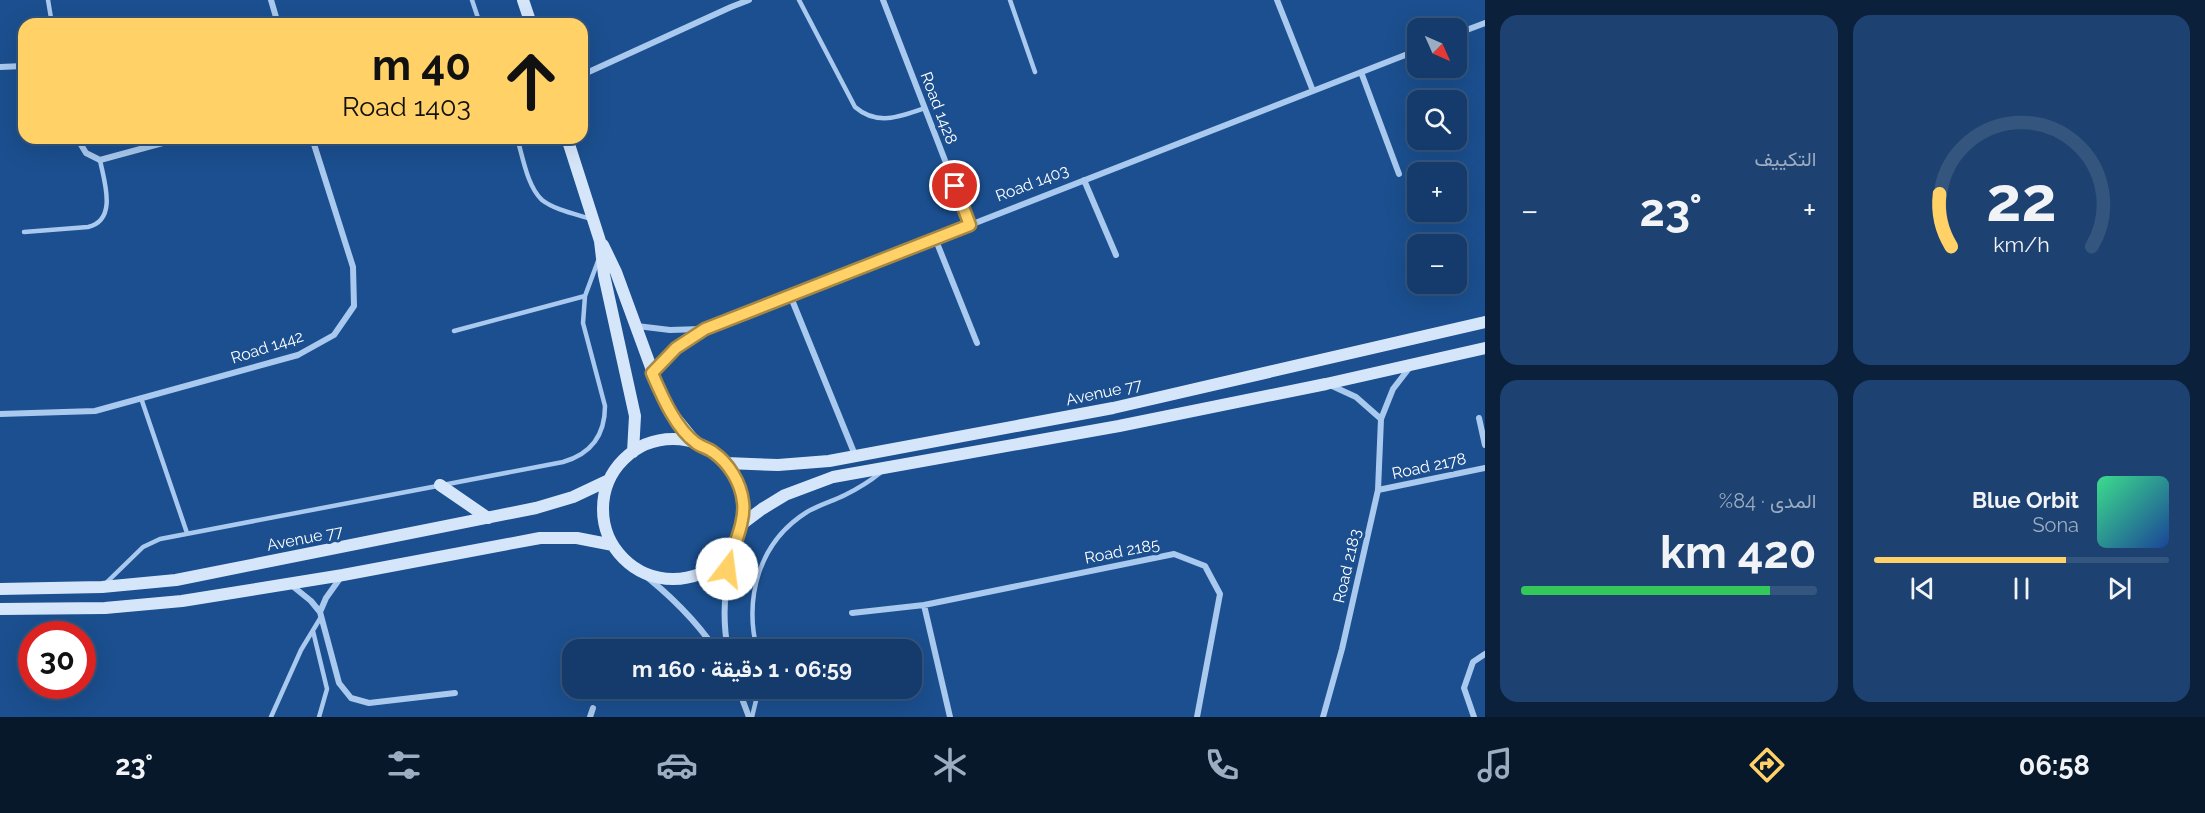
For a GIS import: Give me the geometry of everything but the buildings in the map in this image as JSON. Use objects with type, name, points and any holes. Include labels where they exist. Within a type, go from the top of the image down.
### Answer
[{"type":"street","points":[[271,0],[276,18]]},
{"type":"street","points":[[523,0],[529,18]]},
{"type":"street","points":[[588,72],[749,0]]},
{"type":"street","name":"Road 1428","points":[[883,0],[970,225]]},
{"type":"street","points":[[1277,0],[1313,91]]},
{"type":"street","points":[[1467,30],[1485,23]]},
{"type":"street","name":"Road 1403","points":[[652,373],[676,348],[705,329],[1407,54]]},
{"type":"street","points":[[0,67],[18,66]]},
{"type":"street","points":[[1361,72],[1399,174]]},
{"type":"street","points":[[80,144],[86,153],[100,159],[158,144]]},
{"type":"street","name":"Road 1442","points":[[0,414],[95,411],[298,355],[334,335],[354,306],[353,267],[314,144]]},
{"type":"street","points":[[569,144],[601,247],[607,286],[635,416],[633,452]]},
{"type":"street","name":"Road 1403","points":[[1084,180],[1116,255]]},
{"type":"street","points":[[935,238],[976,343]]},
{"type":"street","points":[[601,247],[612,261],[652,373],[670,411],[696,443]]},
{"type":"street","points":[[790,295],[855,455]]},
{"type":"street","name":"Avenue 77","points":[[726,463],[778,465],[830,460],[1113,408],[1485,322]]},
{"type":"street","name":"Road 1403","points":[[636,326],[670,330],[705,329]]},
{"type":"street","points":[[742,524],[770,504],[808,485],[833,477],[1119,426],[1326,384],[1485,348]]},
{"type":"street","name":"Road 2183","points":[[1323,717],[1342,649],[1378,490],[1381,419],[1393,389],[1414,363]]},
{"type":"street","points":[[1326,384],[1356,397],[1381,419]]},
{"type":"street","points":[[1479,418],[1485,445]]},
{"type":"street","points":[[708,639],[676,602],[624,559],[613,545],[606,530],[603,513],[609,480],[620,464],[633,452],[648,444],[664,440],[696,443],[712,451],[726,463],[738,482],[743,503],[742,524],[733,546],[724,592],[727,639]]},
{"type":"street","name":"Road 2178","points":[[1378,490],[1485,468]]},
{"type":"street","name":"Avenue 77","points":[[0,589],[102,587],[176,580],[555,503],[609,480]]},
{"type":"street","points":[[440,485],[488,518]]},
{"type":"street","points":[[0,609],[105,608],[182,601],[540,538],[576,538],[613,545]]},
{"type":"street","points":[[638,570],[658,578],[679,580],[700,574],[719,563],[733,546]]},
{"type":"street","name":"Road 2185","points":[[852,613],[924,605],[1174,554],[1205,566],[1220,594],[1197,717]]},
{"type":"street","points":[[321,614],[326,598],[343,574]]},
{"type":"street","points":[[289,583],[311,601],[321,614],[339,683],[351,698],[369,703],[455,693]]},
{"type":"street","points":[[924,605],[950,717]]},
{"type":"street","points":[[1474,717],[1464,688],[1473,662],[1485,654]]},
{"type":"street","points":[[743,699],[750,717]]},
{"type":"street","points":[[590,717],[593,708]]},
{"type":"lane","points":[[48,0],[51,18]]},
{"type":"lane","points":[[472,0],[478,18]]},
{"type":"lane","points":[[799,0],[855,107],[862,114],[882,119],[902,116],[925,108]]},
{"type":"lane","points":[[1010,0],[1035,72]]},
{"type":"lane","points":[[519,144],[532,186],[541,199],[556,207],[594,220]]},
{"type":"lane","points":[[24,232],[97,225],[107,212],[100,159]]},
{"type":"lane","points":[[102,587],[135,553],[151,542],[575,459],[596,442],[605,418],[605,406],[583,323],[585,296],[601,247]]},
{"type":"lane","points":[[454,331],[585,296]]},
{"type":"lane","points":[[141,398],[187,534]]},
{"type":"lane","points":[[755,639],[751,619],[752,597],[765,557],[776,539],[808,512],[859,488],[887,467]]},
{"type":"lane","points":[[271,717],[301,650],[321,614]]},
{"type":"lane","points":[[313,631],[327,689],[319,717]]},
{"type":"lane","points":[[750,717],[756,699]]},
{"type":"route","points":[[727,569],[742,524],[743,503],[738,482],[726,463],[712,451],[696,443],[682,428],[670,411],[652,373],[676,348],[705,329],[970,225],[955,186]]}]
